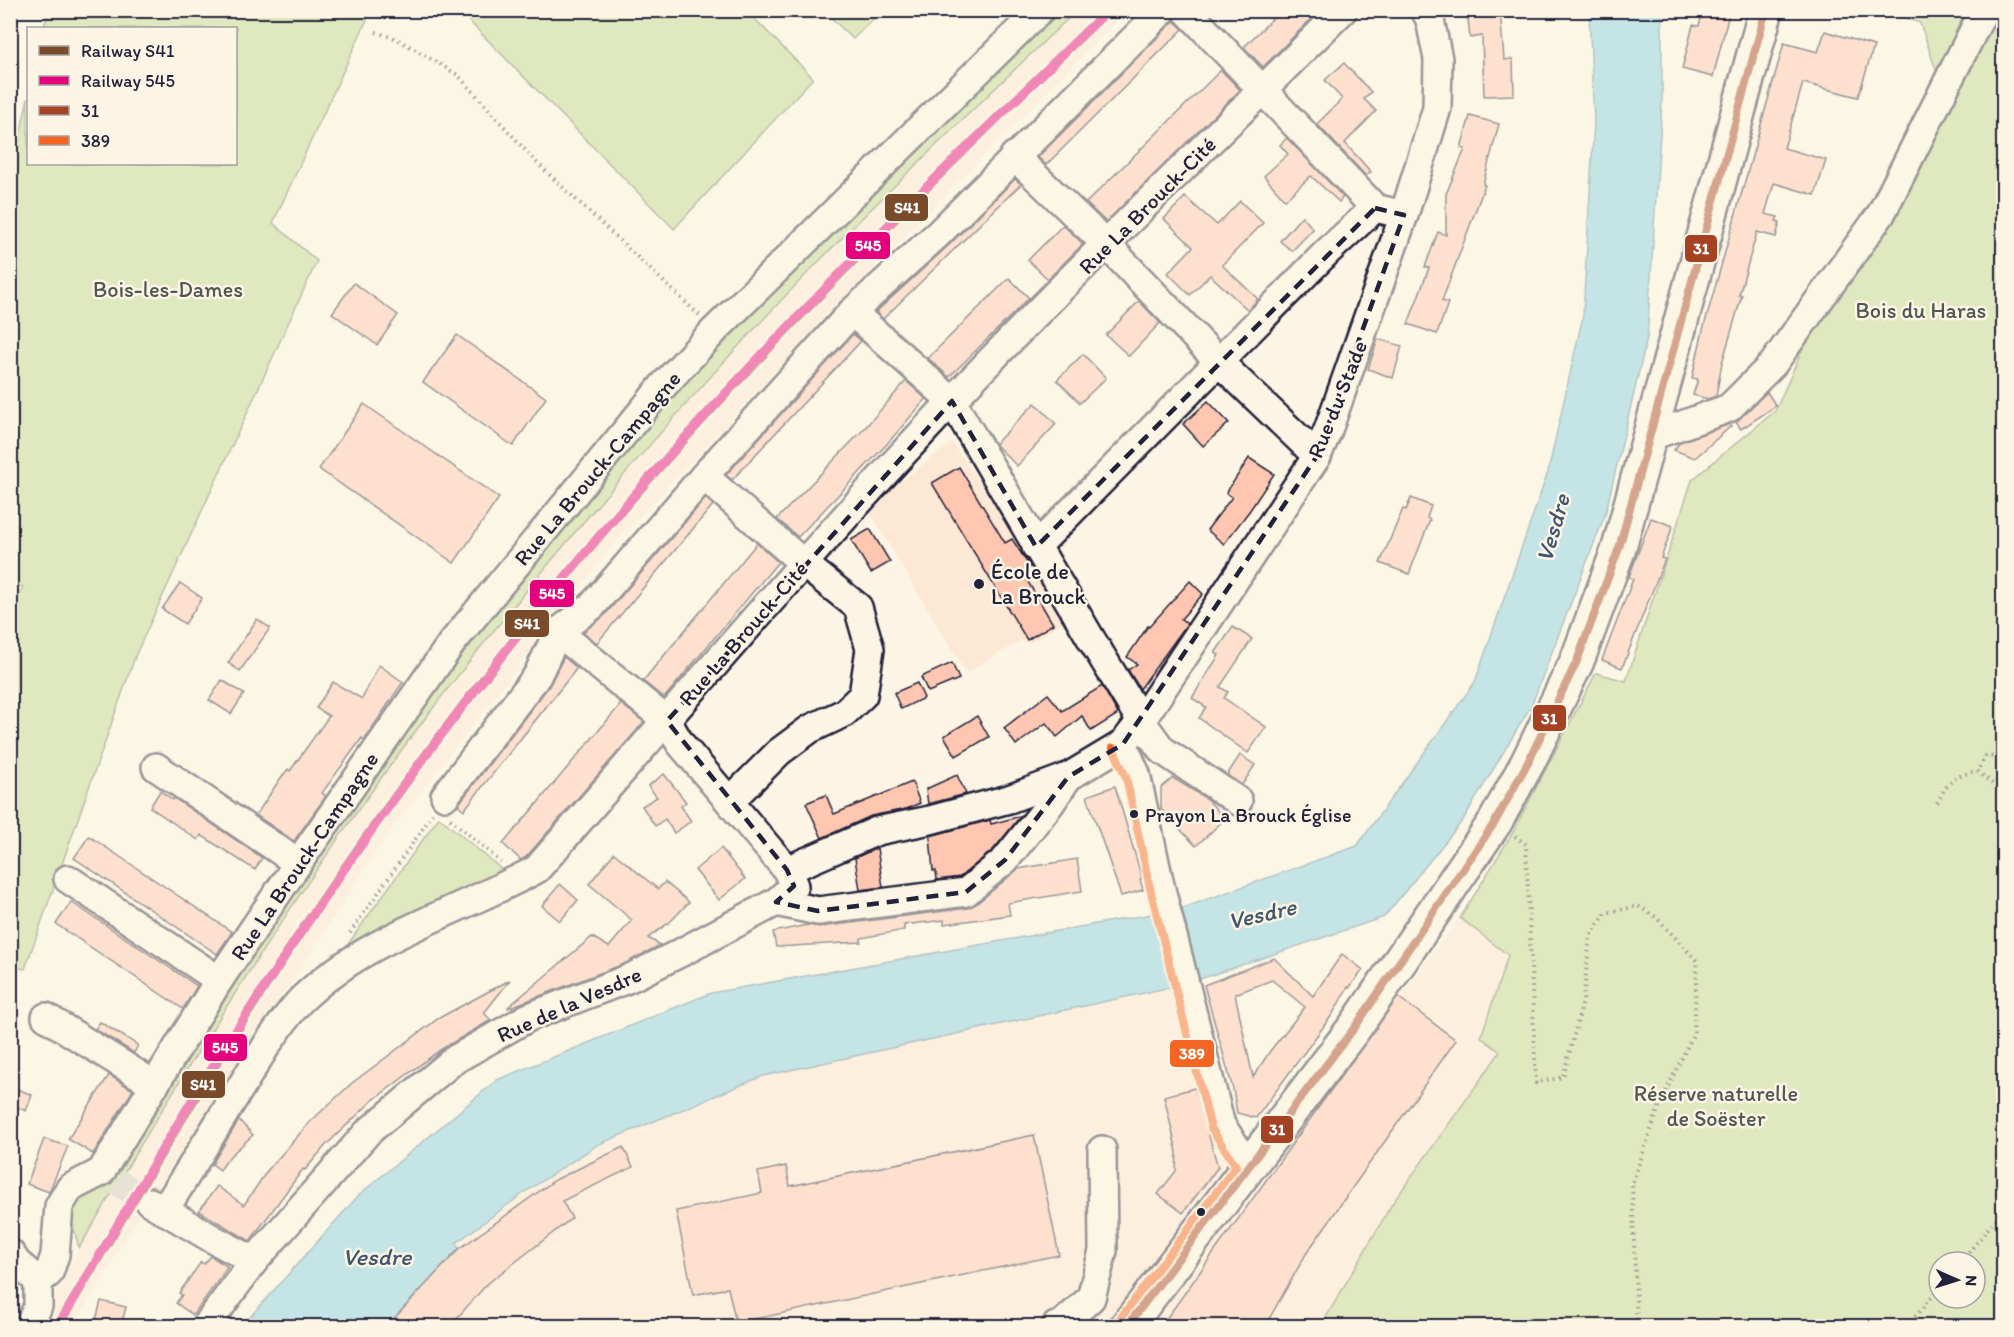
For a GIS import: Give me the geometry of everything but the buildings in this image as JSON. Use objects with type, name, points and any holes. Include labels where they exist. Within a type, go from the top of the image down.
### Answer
[{"type":"main road","points":[[1127,1326],[1355,1027],[1495,822],[1528,762],[1577,661],[1619,548],[1766,10]]},
{"type":"street","name":"Rue La Brouck-Campagne","points":[[38,1281],[49,1273],[55,1255],[59,1206],[70,1188],[109,1177],[155,1085],[219,980],[297,863],[451,644],[662,387],[715,330],[1040,10]]},
{"type":"street","points":[[441,802],[537,676],[558,632],[592,606],[704,476],[852,312],[938,234],[1163,10]]},
{"type":"street","points":[[1186,10],[1375,208],[1404,215]]},
{"type":"street","name":"Rue La Brouck-Cité","points":[[526,875],[667,721],[850,510],[952,401],[1106,244],[1343,10]]},
{"type":"street","name":"Rue du Stade","points":[[1123,744],[1141,721],[1317,456],[1404,215],[1437,108],[1438,59],[1430,20],[1425,10]]},
{"type":"street","points":[[1650,437],[1729,408],[1773,364],[1881,214],[1984,10]]},
{"type":"street","points":[[1014,156],[1106,244],[1220,362],[1317,456]]},
{"type":"street","points":[[1036,547],[1327,252],[1375,208]]},
{"type":"street","points":[[852,312],[952,401],[1036,547],[1141,721],[1162,750],[1238,801]]},
{"type":"street","points":[[704,476],[804,564],[858,607],[870,649],[863,695],[844,713],[810,729],[779,752],[730,801]]},
{"type":"street","points":[[558,632],[667,721],[680,743],[786,870],[878,831],[1010,799],[1068,777],[1123,744],[1136,774],[1160,885],[1221,1125],[1250,1166]]},
{"type":"street","points":[[156,767],[297,863]]},
{"type":"street","points":[[776,902],[818,911],[902,902],[966,891],[1005,861],[1050,804],[1068,777]]},
{"type":"street","name":"Rue de la Vesdre","points":[[206,1326],[254,1260],[368,1132],[454,1060],[529,1017],[630,978],[776,902],[794,886],[786,870]]},
{"type":"street","points":[[254,1260],[157,1206],[268,1043],[302,999],[329,977],[369,951],[431,918],[526,875]]},
{"type":"street","name":"Rue La Brouck-Campagne","points":[[68,879],[219,980]]},
{"type":"street","points":[[46,1017],[155,1085]]},
{"type":"street","points":[[1056,1326],[1061,1325],[1091,1298],[1101,1261],[1103,1251],[1102,1150]]},
{"type":"street","points":[[10,1253],[17,1263],[38,1281],[38,1306],[29,1326]]},
{"type":"path","points":[[376,32],[397,39],[458,75],[535,161],[715,330]]},
{"type":"path","points":[[1937,803],[1948,784],[1962,774],[1977,771],[1986,756],[2004,758]]},
{"type":"path","points":[[1977,771],[2004,794]]},
{"type":"path","points":[[347,937],[441,802],[510,869],[526,875]]},
{"type":"path","points":[[1495,822],[1526,844],[1536,1083],[1563,1077],[1583,1001],[1590,936],[1606,913],[1638,906],[1656,917],[1697,961],[1694,1033],[1661,1101],[1632,1184],[1637,1326]]},
{"type":"path","points":[[1971,1250],[1994,1221],[2004,1215]]},
{"type":"path","points":[[1907,1326],[1927,1303]]},
{"type":"highlighted area","points":[[1375,208],[1404,215],[1317,456],[1123,744],[1068,777],[1005,860],[966,892],[818,911],[776,902],[794,886],[787,870],[667,721],[952,401],[1036,547]]},
{"type":"shaded area","points":[[1076,11],[1126,11],[857,285],[619,538],[387,835],[149,1201],[73,1326],[36,1326],[79,1248],[225,1007],[316,869],[430,711],[538,576],[654,439],[743,341],[827,253]]},
{"type":"shaded area","name":"École de La Brouck","points":[[952,443],[1025,548],[1064,621],[1030,643],[1020,641],[966,673],[867,507]]},
{"type":"shaded area","points":[[1460,918],[1508,955],[1481,1036],[1500,1051],[1392,1204],[1321,1326],[1146,1326]]},
{"type":"shaded area","points":[[1185,984],[1228,1174],[1111,1326],[387,1326],[459,1249],[456,1244],[525,1192],[597,1145],[763,1076]]},
{"type":"green space","name":"Bois-les-Dames","points":[[48,11],[371,11],[273,223],[317,261],[136,654],[25,969],[10,967],[10,622],[23,587],[10,584],[10,163],[14,163],[27,103],[27,165],[237,165],[237,27],[44,27]]},
{"type":"green space","points":[[459,11],[747,11],[813,78],[674,229]]},
{"type":"green space","points":[[824,11],[881,11],[853,39]]},
{"type":"green space","points":[[1054,11],[1076,11],[890,190],[768,315],[621,479],[470,661],[382,776],[291,908],[204,1042],[79,1248],[70,1215],[77,1198],[421,705],[721,338]]},
{"type":"green space","name":"Réserve naturelle de Soëster","points":[[1885,11],[2003,11],[2003,1326],[1321,1326],[1392,1204],[1500,1052],[1481,1037],[1508,955],[1460,918],[1512,834],[1596,673],[1626,681],[1692,480],[1775,411],[1817,317],[1942,87],[1920,23]]},
{"type":"green space","points":[[439,817],[512,878],[354,953],[348,944]]},
{"type":"water","name":"Vesdre","points":[[1589,11],[1662,11],[1662,101],[1647,338],[1605,515],[1531,706],[1463,820],[1384,917],[1185,984],[763,1076],[597,1145],[525,1192],[456,1243],[459,1249],[387,1326],[242,1326],[359,1195],[497,1080],[711,993],[1180,909],[1357,846],[1475,682],[1548,472],[1583,316],[1594,122]]},
{"type":"tunnel","points":[[117,1182],[149,1201]]},
{"type":"rail line","name":"S41","points":[[58,1326],[149,1173],[308,921],[431,748],[528,622],[626,505],[759,359],[896,217],[1108,10]]},
{"type":"rail line","name":"545","points":[[58,1326],[190,1104],[340,874],[433,746],[530,620],[641,487],[767,349],[832,281],[1100,18]]},
{"type":"transit line","name":"31","points":[[1127,1326],[1355,1027],[1495,822],[1528,762],[1577,661],[1619,548],[1766,10]]},
{"type":"transit line","name":"389","points":[[1113,748],[1126,777],[1150,888],[1211,1128],[1236,1166],[1119,1320]]},
{"type":"place","name":"École de La Brouck","points":[[979,584]]},
{"type":"place","name":"Prayon La Brouck Église","points":[[1134,814]]},
{"type":"park label","name":"Bois du Haras","points":[[1921,310]]}]
